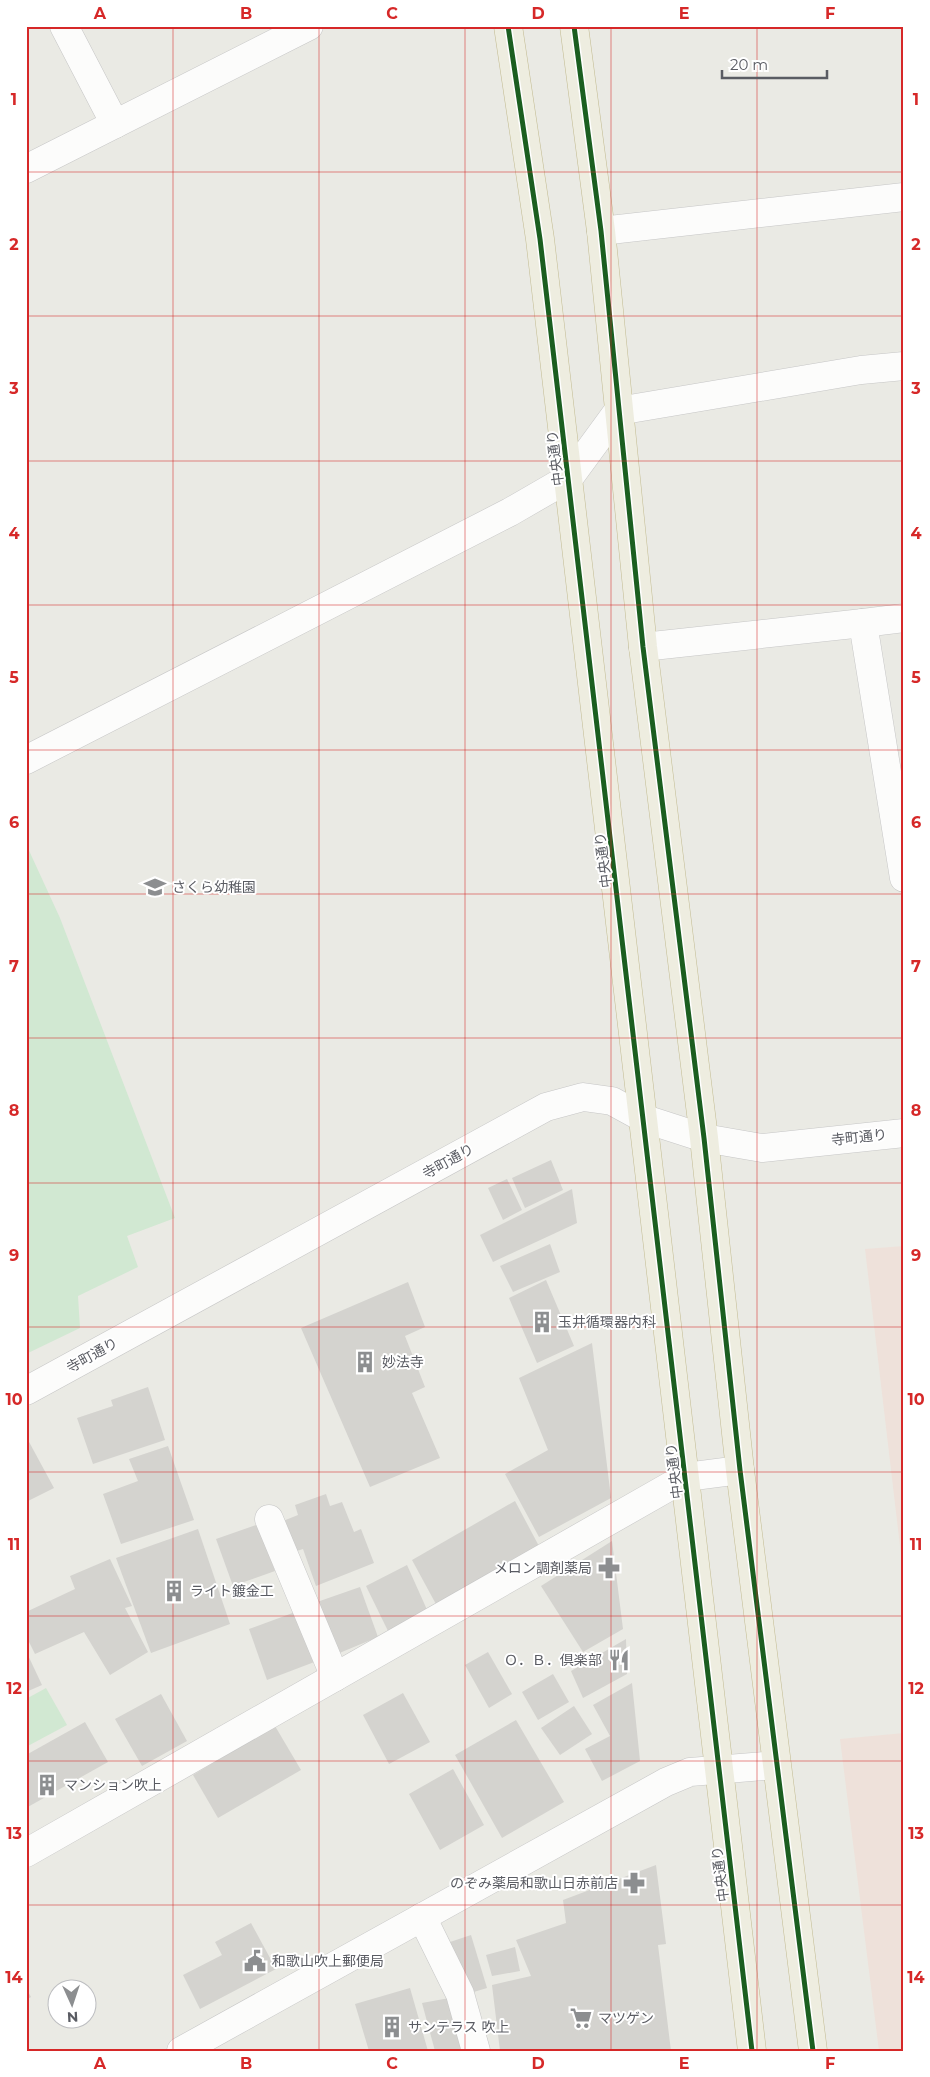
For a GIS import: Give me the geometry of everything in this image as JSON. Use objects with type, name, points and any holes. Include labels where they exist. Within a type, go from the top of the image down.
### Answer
[{"type":"highway","name":"中央通り","points":[[508,26],[540,239],[645,1119],[752,2051]]},
{"type":"highway","points":[[575,26],[600,231],[643,648],[704,1138],[740,1470],[813,2051]]},
{"type":"street","points":[[64,26],[115,124]]},
{"type":"street","points":[[26,169],[309,26]]},
{"type":"street","points":[[600,231],[904,197]]},
{"type":"street","points":[[26,760],[501,516],[568,478],[618,411],[861,370],[904,366]]},
{"type":"street","points":[[643,648],[904,618]]},
{"type":"street","points":[[863,622],[904,878]]},
{"type":"street","name":"寺町通り","points":[[26,1391],[546,1108],[583,1097],[612,1100],[645,1119],[704,1138],[762,1148],[904,1133]]},
{"type":"street","points":[[26,1852],[686,1476],[740,1470]]},
{"type":"street","points":[[269,1519],[335,1677]]},
{"type":"street","points":[[181,2051],[666,1782],[690,1772],[776,1765]]},
{"type":"street","points":[[422,1917],[460,1994],[476,2051]]},
{"type":"shaded area","points":[[904,1246],[904,1580],[865,1249]]},
{"type":"shaded area","points":[[904,1733],[904,2051],[879,2051],[840,1739]]},
{"type":"green space","points":[[26,844],[60,918],[175,1218],[127,1236],[138,1267],[78,1296],[80,1328],[26,1354]]},
{"type":"green space","points":[[46,1688],[67,1725],[26,1747],[26,1699]]},
{"type":"building","points":[[551,1160],[563,1190],[525,1208],[512,1178]]},
{"type":"building","points":[[507,1179],[522,1210],[503,1220],[488,1188]]},
{"type":"building","points":[[572,1189],[577,1223],[493,1262],[480,1235]]},
{"type":"building","points":[[550,1244],[560,1272],[513,1292],[500,1266]]},
{"type":"building","name":"玉井循環器内科","points":[[546,1280],[574,1346],[537,1363],[509,1298]]},
{"type":"building","name":"妙法寺","points":[[408,1282],[425,1327],[405,1336],[425,1387],[412,1393],[440,1458],[370,1487],[301,1328]]},
{"type":"building","points":[[592,1343],[611,1498],[539,1537],[505,1474],[548,1450],[519,1378]]},
{"type":"building","points":[[148,1387],[165,1440],[93,1464],[77,1418],[113,1406],[111,1400]]},
{"type":"building","points":[[28,1440],[54,1488],[26,1502],[26,1441]]},
{"type":"building","points":[[168,1446],[194,1520],[121,1544],[103,1494],[138,1481],[129,1459]]},
{"type":"building","points":[[326,1494],[330,1506],[342,1502],[354,1532],[361,1529],[374,1563],[316,1586],[303,1549],[294,1552],[283,1521],[298,1515],[295,1505]]},
{"type":"building","points":[[515,1501],[540,1548],[437,1606],[412,1560]]},
{"type":"building","points":[[259,1524],[275,1571],[233,1586],[216,1539]]},
{"type":"building","name":"ライト鍍金工","points":[[198,1529],[230,1624],[151,1653],[116,1558]]},
{"type":"building","points":[[612,1541],[623,1629],[583,1652],[541,1586]]},
{"type":"building","points":[[110,1559],[132,1606],[125,1608],[148,1652],[110,1675],[84,1632],[35,1654],[26,1636],[26,1612],[75,1589],[70,1576]]},
{"type":"building","points":[[407,1565],[428,1612],[388,1631],[366,1586]]},
{"type":"building","points":[[360,1587],[378,1637],[337,1654],[317,1602]]},
{"type":"building","points":[[298,1611],[317,1661],[267,1680],[249,1629]]},
{"type":"building","points":[[626,1639],[627,1674],[583,1698],[571,1671]]},
{"type":"building","points":[[26,1651],[42,1685],[26,1692]]},
{"type":"building","points":[[488,1652],[512,1694],[489,1708],[465,1665]]},
{"type":"building","points":[[553,1674],[569,1702],[538,1720],[522,1692]]},
{"type":"building","points":[[632,1683],[640,1761],[602,1781],[585,1749],[610,1736],[593,1705]]},
{"type":"building","points":[[403,1693],[430,1742],[389,1764],[363,1715]]},
{"type":"building","points":[[161,1694],[187,1741],[142,1766],[115,1719]]},
{"type":"building","points":[[574,1706],[592,1734],[560,1755],[541,1728]]},
{"type":"building","points":[[516,1720],[564,1802],[502,1838],[455,1755]]},
{"type":"building","name":"マンション吹上","points":[[85,1722],[108,1762],[26,1808],[26,1755]]},
{"type":"building","points":[[275,1726],[301,1770],[218,1818],[193,1775]]},
{"type":"building","points":[[453,1769],[484,1825],[440,1850],[409,1794]]},
{"type":"building","name":"マツゲン","points":[[656,1865],[666,1944],[658,1945],[671,2051],[500,2051],[492,1985],[531,1976],[516,1940],[566,1923],[563,1900]]},
{"type":"building","points":[[251,1923],[276,1969],[200,2009],[183,1975],[222,1955],[215,1942]]},
{"type":"building","points":[[471,1935],[487,1988],[467,1994],[450,1942]]},
{"type":"building","points":[[515,1947],[520,1971],[492,1976],[486,1955]]},
{"type":"building","points":[[26,1988],[31,1997],[26,2000]]},
{"type":"building","name":"サンテラス 吹上","points":[[410,1988],[428,2051],[369,2051],[355,2004]]},
{"type":"building","points":[[455,1997],[470,2051],[435,2051],[422,2003]]},
{"type":"cycle path","points":[[508,26],[540,239],[752,2051]]},
{"type":"cycle path","points":[[574,26],[601,231],[643,647],[704,1138],[740,1470],[813,2051]]},
{"type":"place","name":"さくら幼稚園","points":[[155,887]]},
{"type":"place","name":"玉井循環器内科","points":[[542,1322]]},
{"type":"place","name":"妙法寺","points":[[365,1362]]},
{"type":"place","name":"メロン調剤薬局","points":[[609,1568]]},
{"type":"place","name":"ライト鍍金工","points":[[174,1591]]},
{"type":"place","name":"Ｏ．Ｂ．倶楽部","points":[[619,1660]]},
{"type":"place","name":"マンション吹上","points":[[47,1785]]},
{"type":"place","name":"のぞみ薬局和歌山日赤前店","points":[[634,1883]]},
{"type":"place","name":"和歌山吹上郵便局","points":[[255,1961]]},
{"type":"place","name":"マツゲン","points":[[581,2018]]},
{"type":"place","name":"サンテラス 吹上","points":[[392,2027]]}]
